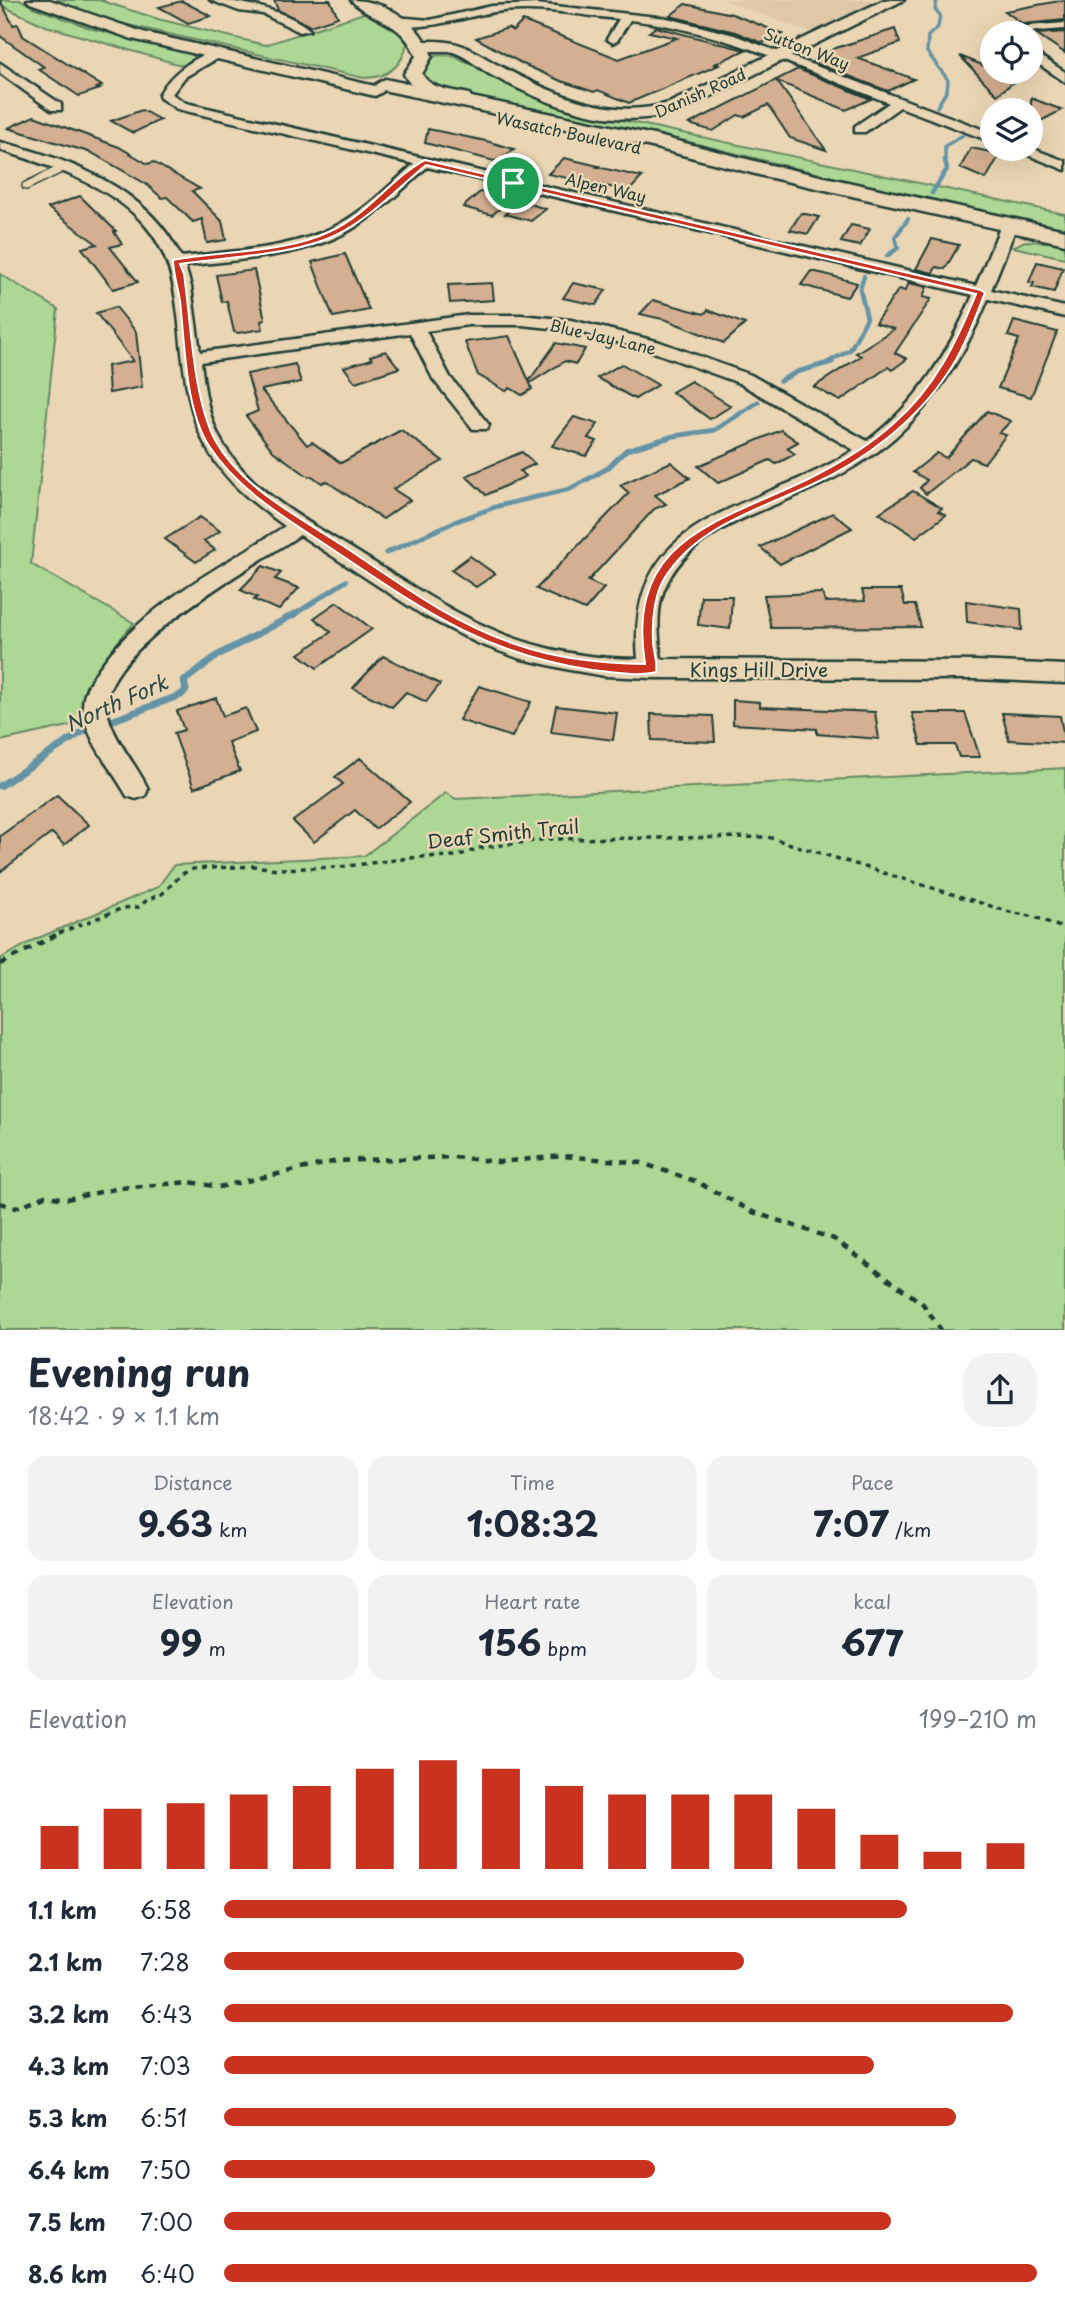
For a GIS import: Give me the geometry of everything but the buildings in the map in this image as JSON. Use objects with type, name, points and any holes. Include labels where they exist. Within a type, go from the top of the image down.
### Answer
[{"type":"main road","points":[[35,0],[115,29],[214,55],[380,88],[410,65],[420,46],[415,34],[359,0]]},
{"type":"main road","name":"Danish Road","points":[[420,46],[458,48],[491,68],[546,93],[611,114],[634,116],[670,109],[896,0]]},
{"type":"main road","name":"Wasatch Boulevard","points":[[420,46],[424,56],[413,74],[418,83],[506,114]]},
{"type":"main road","name":"Wasatch Boulevard","points":[[380,88],[506,114],[648,149],[763,170],[1065,237]]},
{"type":"street","points":[[216,0],[243,9],[263,6],[304,30]]},
{"type":"street","name":"Sutton Way","points":[[395,20],[425,23],[508,7],[627,16],[701,27],[980,133]]},
{"type":"street","points":[[613,39],[627,16]]},
{"type":"street","points":[[1043,29],[1065,26]]},
{"type":"street","name":"Alpen Way","points":[[214,55],[171,84],[165,95],[168,100],[182,106],[1065,312]]},
{"type":"street","points":[[1043,62],[1065,78]]},
{"type":"street","points":[[2,70],[56,107]]},
{"type":"street","points":[[860,129],[899,102]]},
{"type":"street","name":"Kings Hill Drive","points":[[0,146],[65,167],[115,192],[138,209],[156,228],[180,274],[199,415],[213,443],[234,471],[263,498],[301,525],[431,610],[469,631],[512,648],[558,661],[605,667],[962,670],[1065,674]]},
{"type":"street","points":[[176,262],[300,244],[326,236],[358,218],[425,162]]},
{"type":"street","points":[[652,669],[647,643],[649,610],[657,581],[674,556],[699,534],[730,517],[813,481],[867,449],[906,417],[943,375],[958,349],[1009,225]]},
{"type":"street","name":"Blue Jay Lane","points":[[192,358],[468,320],[521,320],[571,325],[616,335],[687,357],[745,379],[867,449]]},
{"type":"street","points":[[415,326],[442,379],[480,425]]},
{"type":"street","points":[[136,789],[107,739],[95,710],[98,690],[105,676],[155,619],[192,592],[301,525]]},
{"type":"lane","points":[[26,186],[65,167]]},
{"type":"path","name":"Deaf Smith Trail","points":[[0,964],[75,925],[123,908],[139,906],[162,894],[182,874],[193,869],[254,866],[278,869],[340,867],[408,858],[457,856],[480,848],[548,839],[598,837],[768,836],[1010,912],[1035,917],[1065,929]]},
{"type":"path","points":[[0,1203],[15,1208],[45,1196],[67,1199],[120,1188],[190,1182],[219,1187],[337,1161],[453,1157],[499,1162],[550,1160],[563,1156],[642,1163],[695,1181],[753,1212],[834,1239],[923,1304],[942,1330]]},
{"type":"shaded area","points":[[724,0],[883,0],[813,34]]},
{"type":"green space","points":[[0,0],[21,0],[93,29],[191,54],[197,59],[184,66],[46,26],[0,5]]},
{"type":"green space","points":[[50,0],[105,0],[102,1],[158,19],[265,45],[367,12],[399,33],[407,43],[402,58],[393,69],[380,76],[364,78],[124,24]]},
{"type":"green space","points":[[438,55],[453,56],[579,111],[1065,214],[1065,229],[881,189],[664,136],[438,89],[431,87],[421,75],[430,59]]},
{"type":"green space","points":[[1025,241],[1065,243],[1065,258],[1013,247]]},
{"type":"green space","points":[[0,274],[58,309],[31,564],[134,623],[106,657],[93,678],[87,705],[87,722],[0,741]]},
{"type":"green space","points":[[1065,768],[1065,1330],[0,1330],[0,959],[36,939],[158,887],[174,865],[364,856],[446,793],[456,799]]},
{"type":"waterway","points":[[937,0],[935,10],[940,15],[938,27],[928,36],[927,52],[948,80],[947,90],[937,107]]},
{"type":"waterway","points":[[945,160],[945,146],[963,135]]},
{"type":"waterway","points":[[932,193],[947,169],[945,160]]},
{"type":"waterway","points":[[887,256],[898,248],[895,237],[908,219]]},
{"type":"waterway","points":[[827,363],[850,350],[867,318],[860,289],[864,276]]},
{"type":"waterway","points":[[780,381],[797,372],[832,362]]},
{"type":"waterway","points":[[386,553],[454,522],[498,506],[570,489],[608,468],[626,450],[674,436],[715,430],[758,402]]},
{"type":"waterway","name":"North Fork","points":[[292,616],[346,581]]},
{"type":"waterway","name":"North Fork","points":[[103,724],[181,695],[186,690],[184,681],[218,655],[295,614]]},
{"type":"waterway","name":"North Fork","points":[[0,786],[82,732],[93,728]]},
{"type":"route","points":[[425,162],[513,183],[981,293],[958,349],[943,375],[898,425],[867,449],[813,481],[730,517],[699,534],[674,556],[657,581],[649,610],[647,643],[652,669],[558,661],[512,648],[469,631],[431,610],[263,498],[234,471],[213,443],[199,415],[180,274],[176,262],[300,244],[334,233],[358,218],[425,162]]}]
